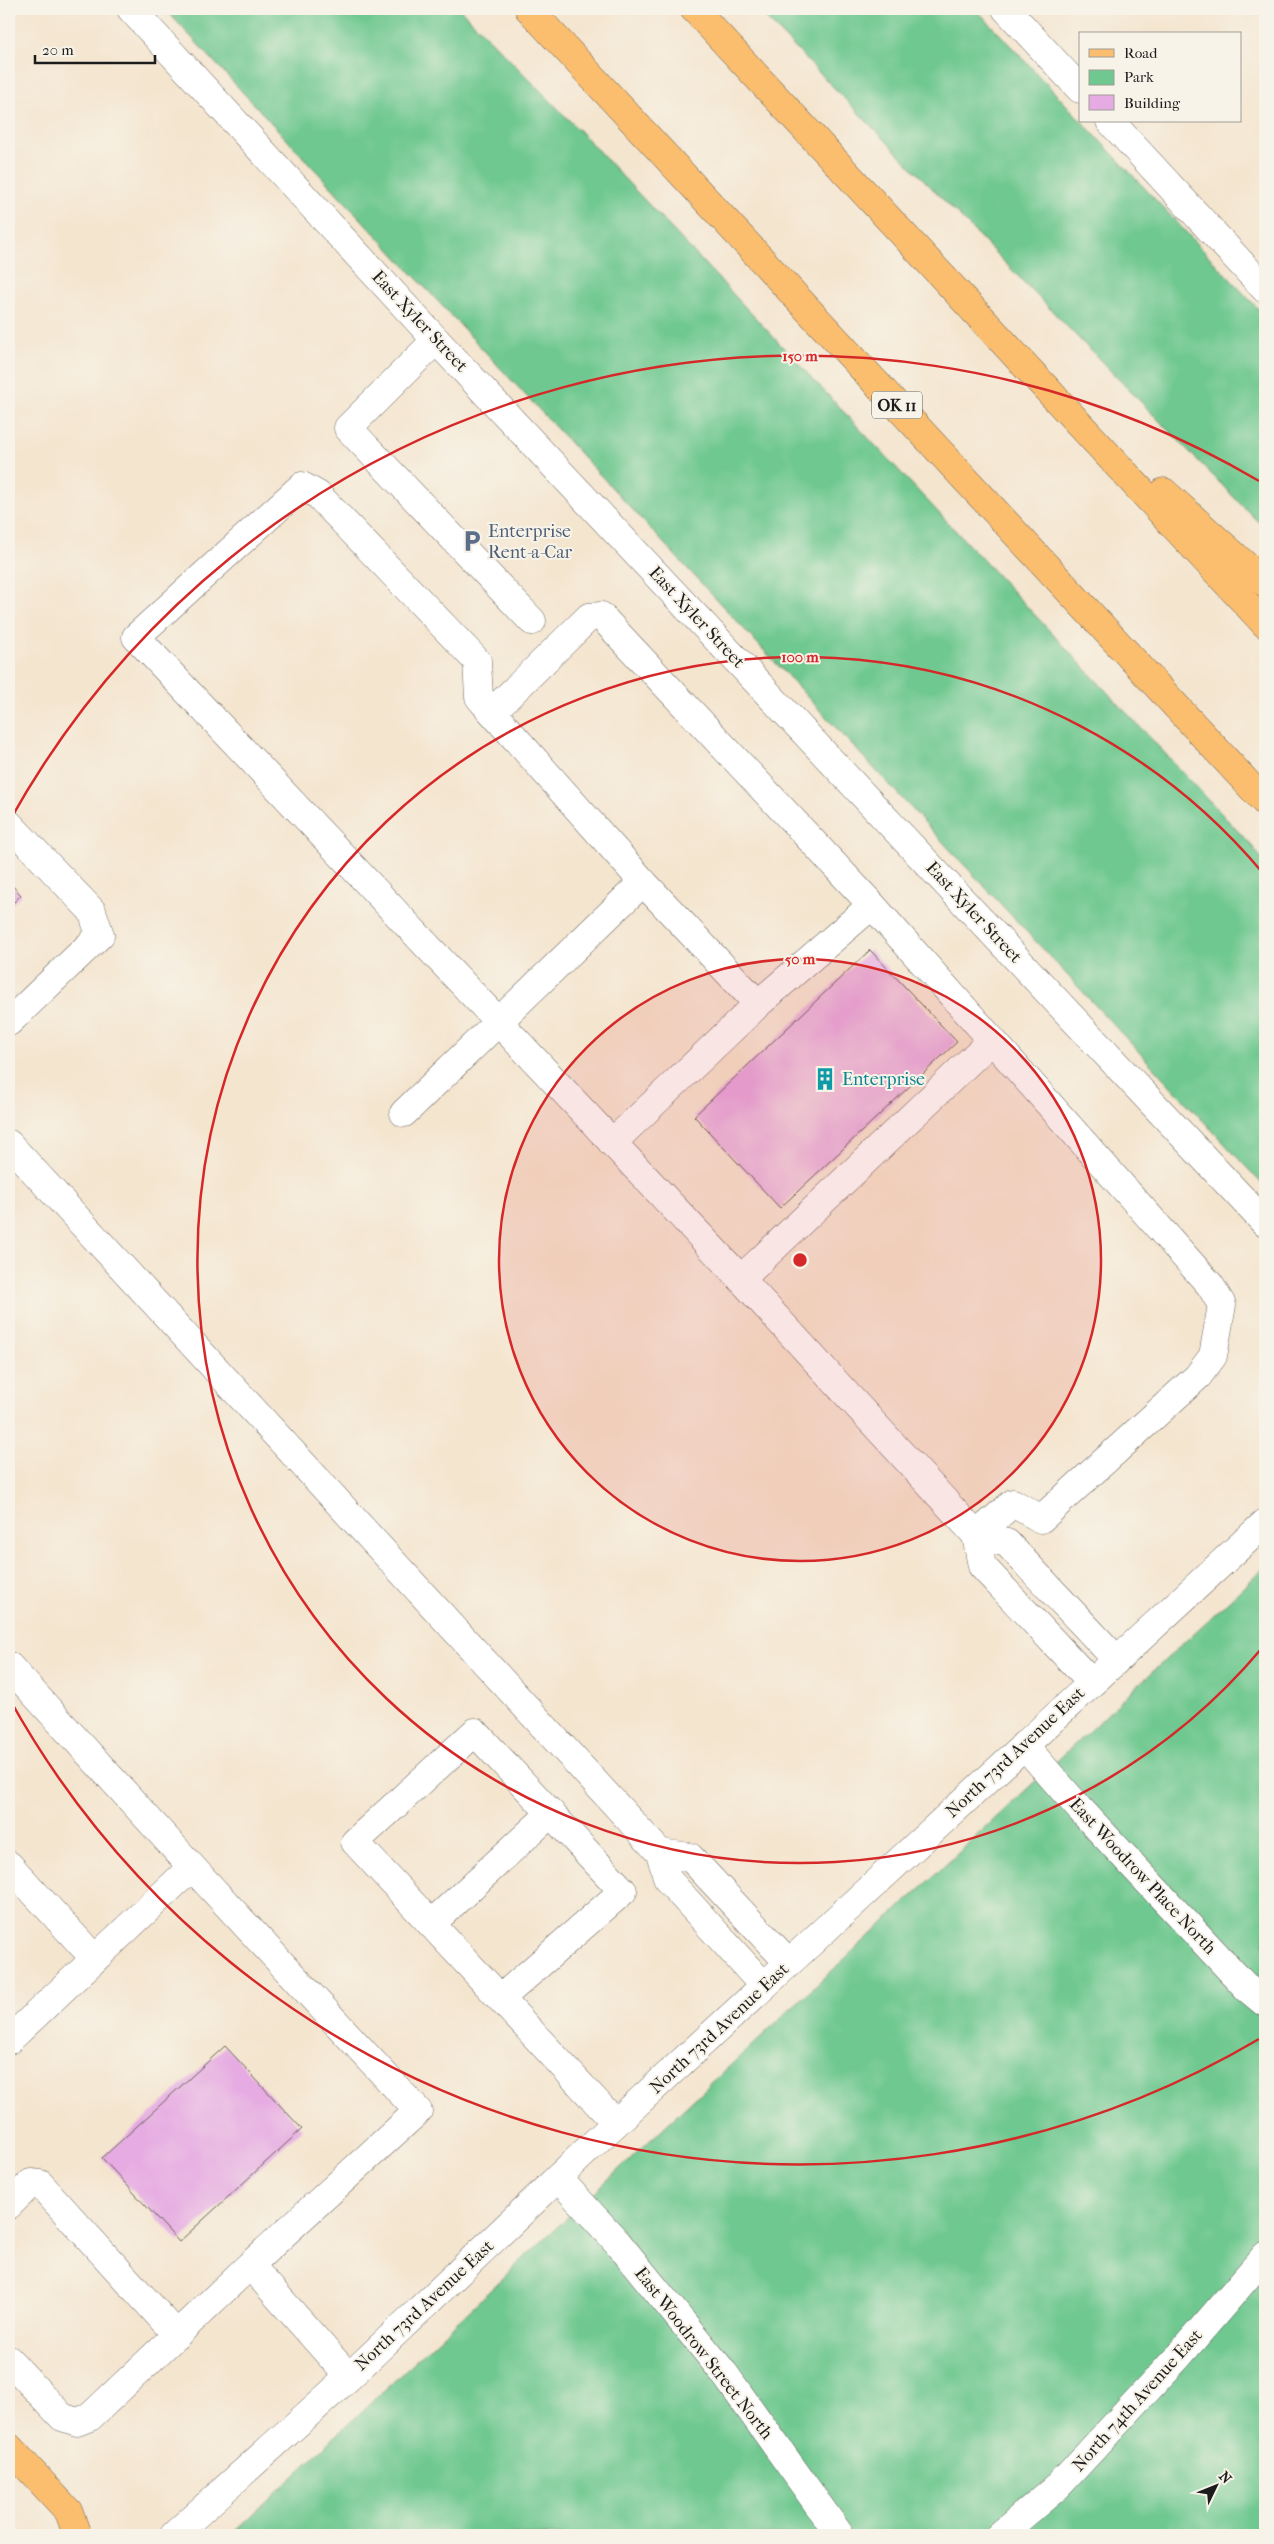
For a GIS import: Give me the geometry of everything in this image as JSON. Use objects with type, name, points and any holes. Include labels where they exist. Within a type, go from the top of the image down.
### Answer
[{"type":"main road","name":"OK 11","points":[[529,9],[1265,802]]},
{"type":"main road","points":[[694,9],[1265,624]]},
{"type":"main road","points":[[1034,376],[1265,583]]},
{"type":"main road","points":[[9,2447],[69,2512],[77,2535]]},
{"type":"street","name":"East Xyler Street","points":[[131,9],[436,340],[1265,1223]]},
{"type":"street","points":[[1006,9],[1079,88]]},
{"type":"street","points":[[1111,122],[1265,289]]},
{"type":"street","points":[[436,340],[348,428],[532,621]]},
{"type":"street","points":[[758,1004],[643,882],[480,698],[477,661],[318,495],[302,486],[136,636],[741,1279],[976,1534],[1007,1543],[1116,1659]]},
{"type":"street","points":[[492,712],[589,617],[601,616],[872,905],[1210,1285],[1222,1305],[1213,1356],[1198,1376],[1041,1519],[1013,1503],[976,1534]]},
{"type":"street","points":[[9,824],[92,911],[100,935],[9,1022]]},
{"type":"street","points":[[404,1112],[643,882]]},
{"type":"street","points":[[612,1143],[758,1004],[872,905]]},
{"type":"street","points":[[741,1279],[992,1040]]},
{"type":"street","points":[[9,1144],[660,1853],[668,1880],[764,1986]]},
{"type":"street","name":"North 73rd Avenue East","points":[[174,2535],[348,2376],[616,2123],[1091,1682],[1265,1523]]},
{"type":"street","points":[[976,1534],[982,1566],[1091,1682]]},
{"type":"street","points":[[9,1666],[192,1868],[418,2111],[250,2265],[90,2417],[77,2422],[62,2417],[9,2360]]},
{"type":"street","points":[[500,1998],[623,1891],[475,1732],[354,1842],[616,2123]]},
{"type":"street","name":"East Woodrow Place North","points":[[1024,1745],[1086,1816],[1248,1989],[1265,2004]]},
{"type":"street","points":[[431,1924],[551,1813]]},
{"type":"street","points":[[660,1853],[690,1856],[789,1963]]},
{"type":"street","points":[[9,1865],[95,1960]]},
{"type":"street","points":[[9,2040],[192,1868]]},
{"type":"street","name":"East Woodrow Street North","points":[[558,2178],[618,2243],[724,2373],[840,2535]]},
{"type":"street","points":[[9,2205],[31,2183],[40,2184],[178,2335]]},
{"type":"street","name":"North 74th Avenue East","points":[[1000,2535],[1059,2486],[1176,2359],[1265,2256]]},
{"type":"street","points":[[250,2265],[348,2376]]},
{"type":"green space","points":[[165,9],[460,9],[574,125],[1252,846],[1265,863],[1265,1187]]},
{"type":"green space","points":[[757,9],[976,9],[1079,118],[1079,122],[1082,122],[1265,316],[1265,529]]},
{"type":"green space","points":[[1265,1567],[1265,2535],[231,2535],[556,2228]]},
{"type":"building","points":[[9,882],[21,895],[9,907]]},
{"type":"building","name":"Enterprise","points":[[870,950],[957,1042],[780,1208],[694,1116]]},
{"type":"building","points":[[225,2046],[302,2129],[179,2242],[102,2158]]},
{"type":"place","name":"Enterprise Rent-a-Car","points":[[472,541]]},
{"type":"place","name":"Enterprise","points":[[825,1079]]}]
